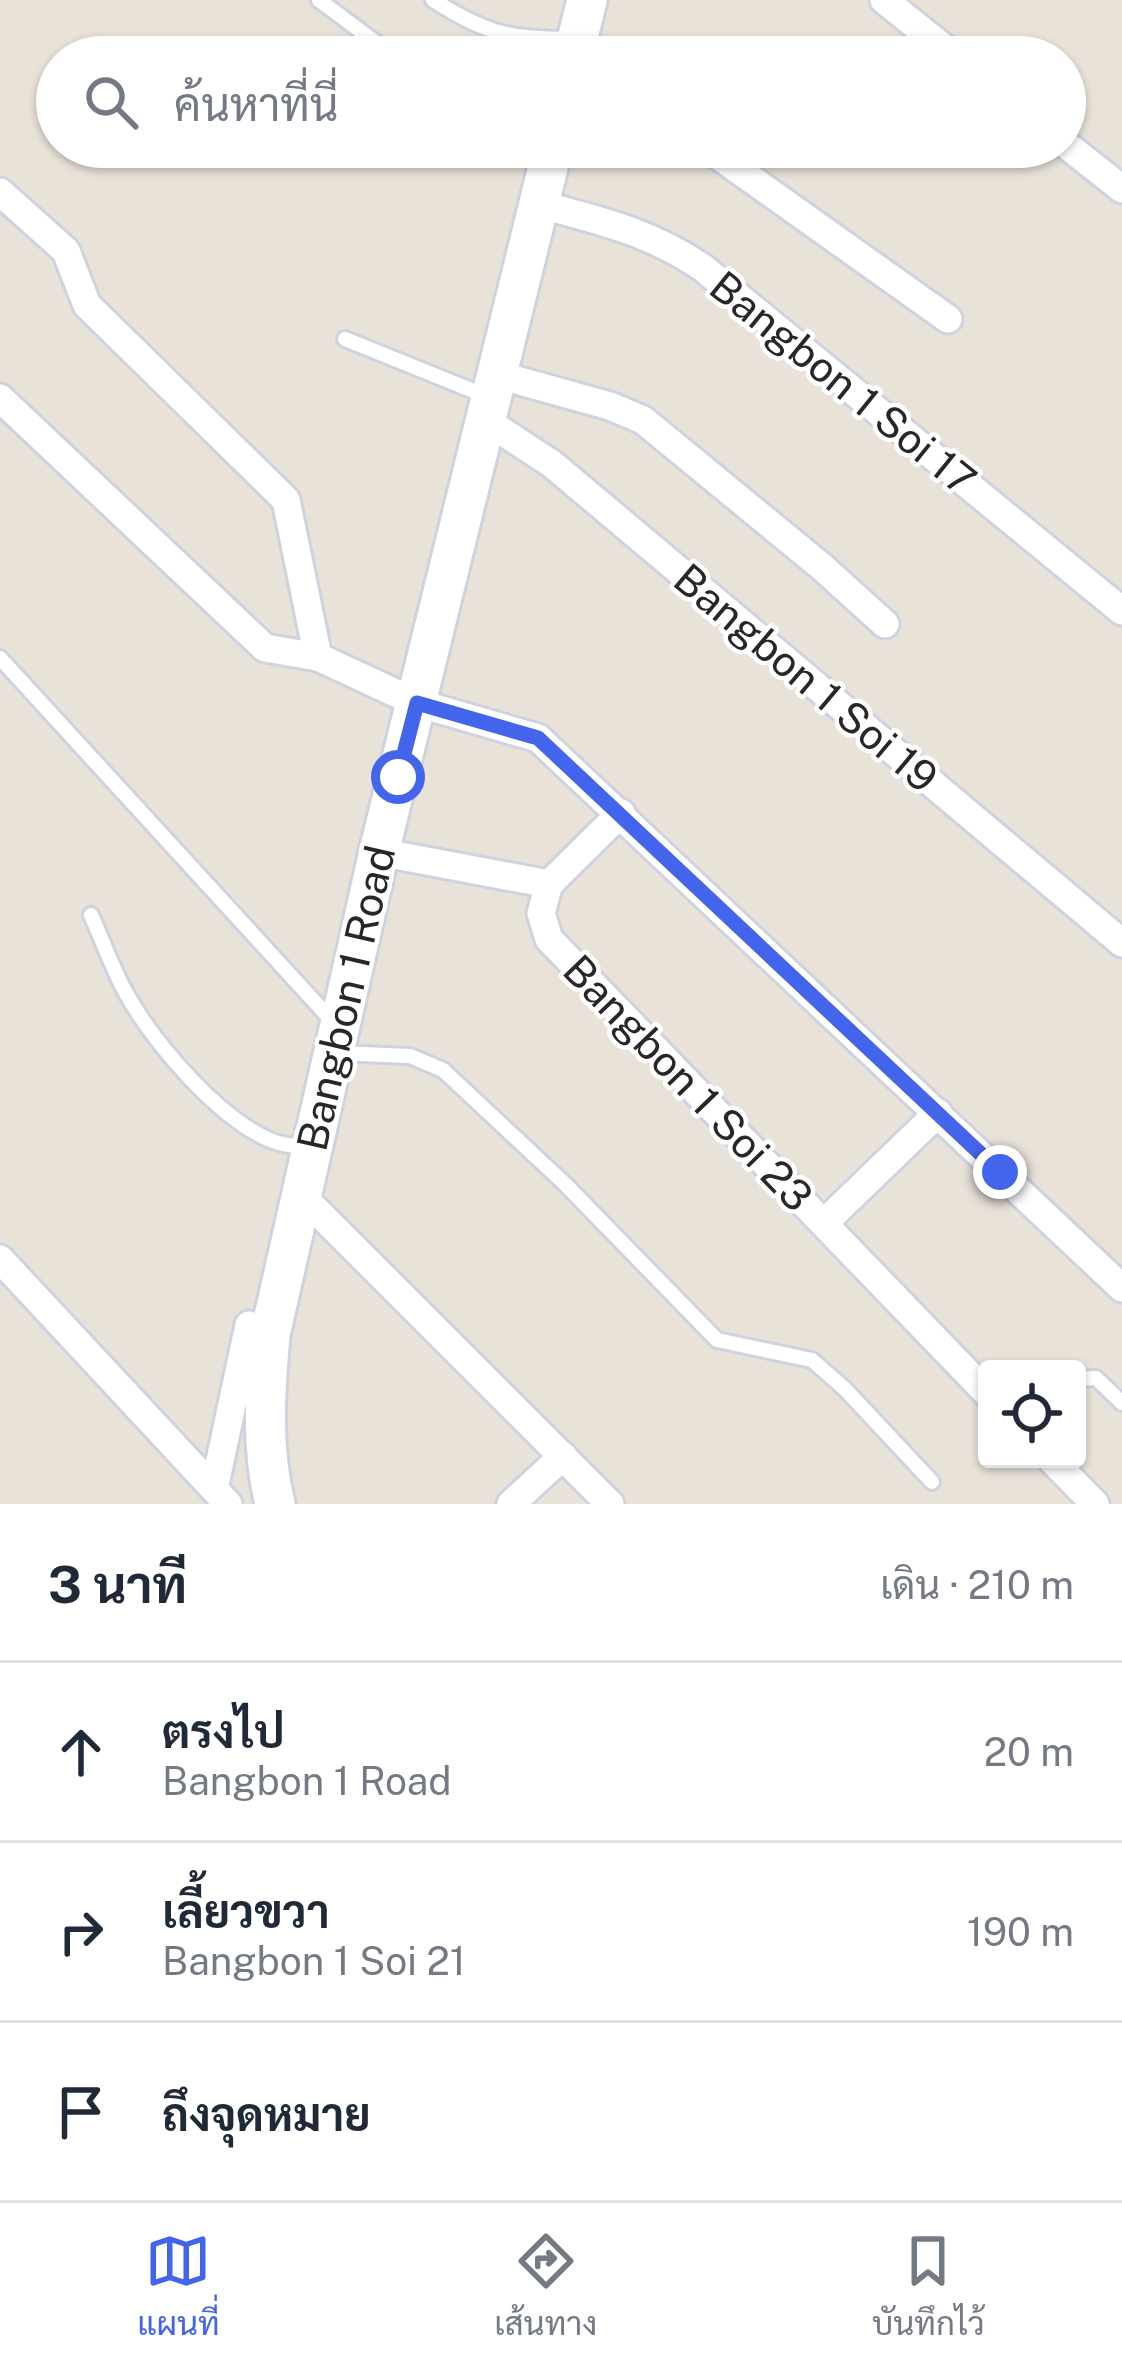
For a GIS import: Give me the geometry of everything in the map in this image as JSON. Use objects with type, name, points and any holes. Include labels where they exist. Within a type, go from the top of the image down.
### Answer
[{"type":"main road","points":[[579,36],[587,0]]},
{"type":"main road","name":"Bangbon 1 Road","points":[[275,1504],[266,1465],[264,1399],[270,1335],[379,852],[544,168]]},
{"type":"street","points":[[884,0],[929,36]]},
{"type":"street","points":[[1086,158],[1119,180]]},
{"type":"street","points":[[736,168],[948,319]]},
{"type":"street","points":[[0,192],[66,251],[87,305],[286,500],[318,657]]},
{"type":"street","name":"Bangbon 1 Soi 17","points":[[538,204],[637,230],[688,257],[1122,610]]},
{"type":"street","points":[[0,398],[265,648],[318,657],[417,703],[538,738],[1122,1288]]},
{"type":"street","points":[[491,398],[610,406],[644,421],[885,624]]},
{"type":"street","name":"Bangbon 1 Soi 19","points":[[491,398],[552,464],[1122,943]]},
{"type":"street","points":[[379,852],[549,884],[622,813]]},
{"type":"street","name":"Bangbon 1 Soi 23","points":[[549,884],[541,913],[549,939],[978,1384]]},
{"type":"street","points":[[824,1223],[938,1113]]},
{"type":"street","points":[[301,1195],[610,1504]]},
{"type":"street","points":[[0,1258],[221,1496]]},
{"type":"street","points":[[221,1496],[249,1324]]},
{"type":"street","points":[[511,1504],[563,1456]]},
{"type":"street","points":[[1060,1468],[1095,1504]]},
{"type":"lane","points":[[319,0],[367,36]]},
{"type":"lane","points":[[433,0],[475,27],[505,36]]},
{"type":"lane","points":[[345,339],[491,398]]},
{"type":"lane","points":[[0,658],[335,1040],[410,1056],[443,1070],[565,1184],[717,1340],[812,1360],[932,1482]]},
{"type":"lane","points":[[91,915],[125,992],[148,1028],[184,1069],[235,1120],[272,1141],[312,1149]]},
{"type":"lane","points":[[1086,1379],[1096,1378],[1122,1403]]},
{"type":"route","points":[[398,777],[417,703],[538,738],[1000,1172]]}]
